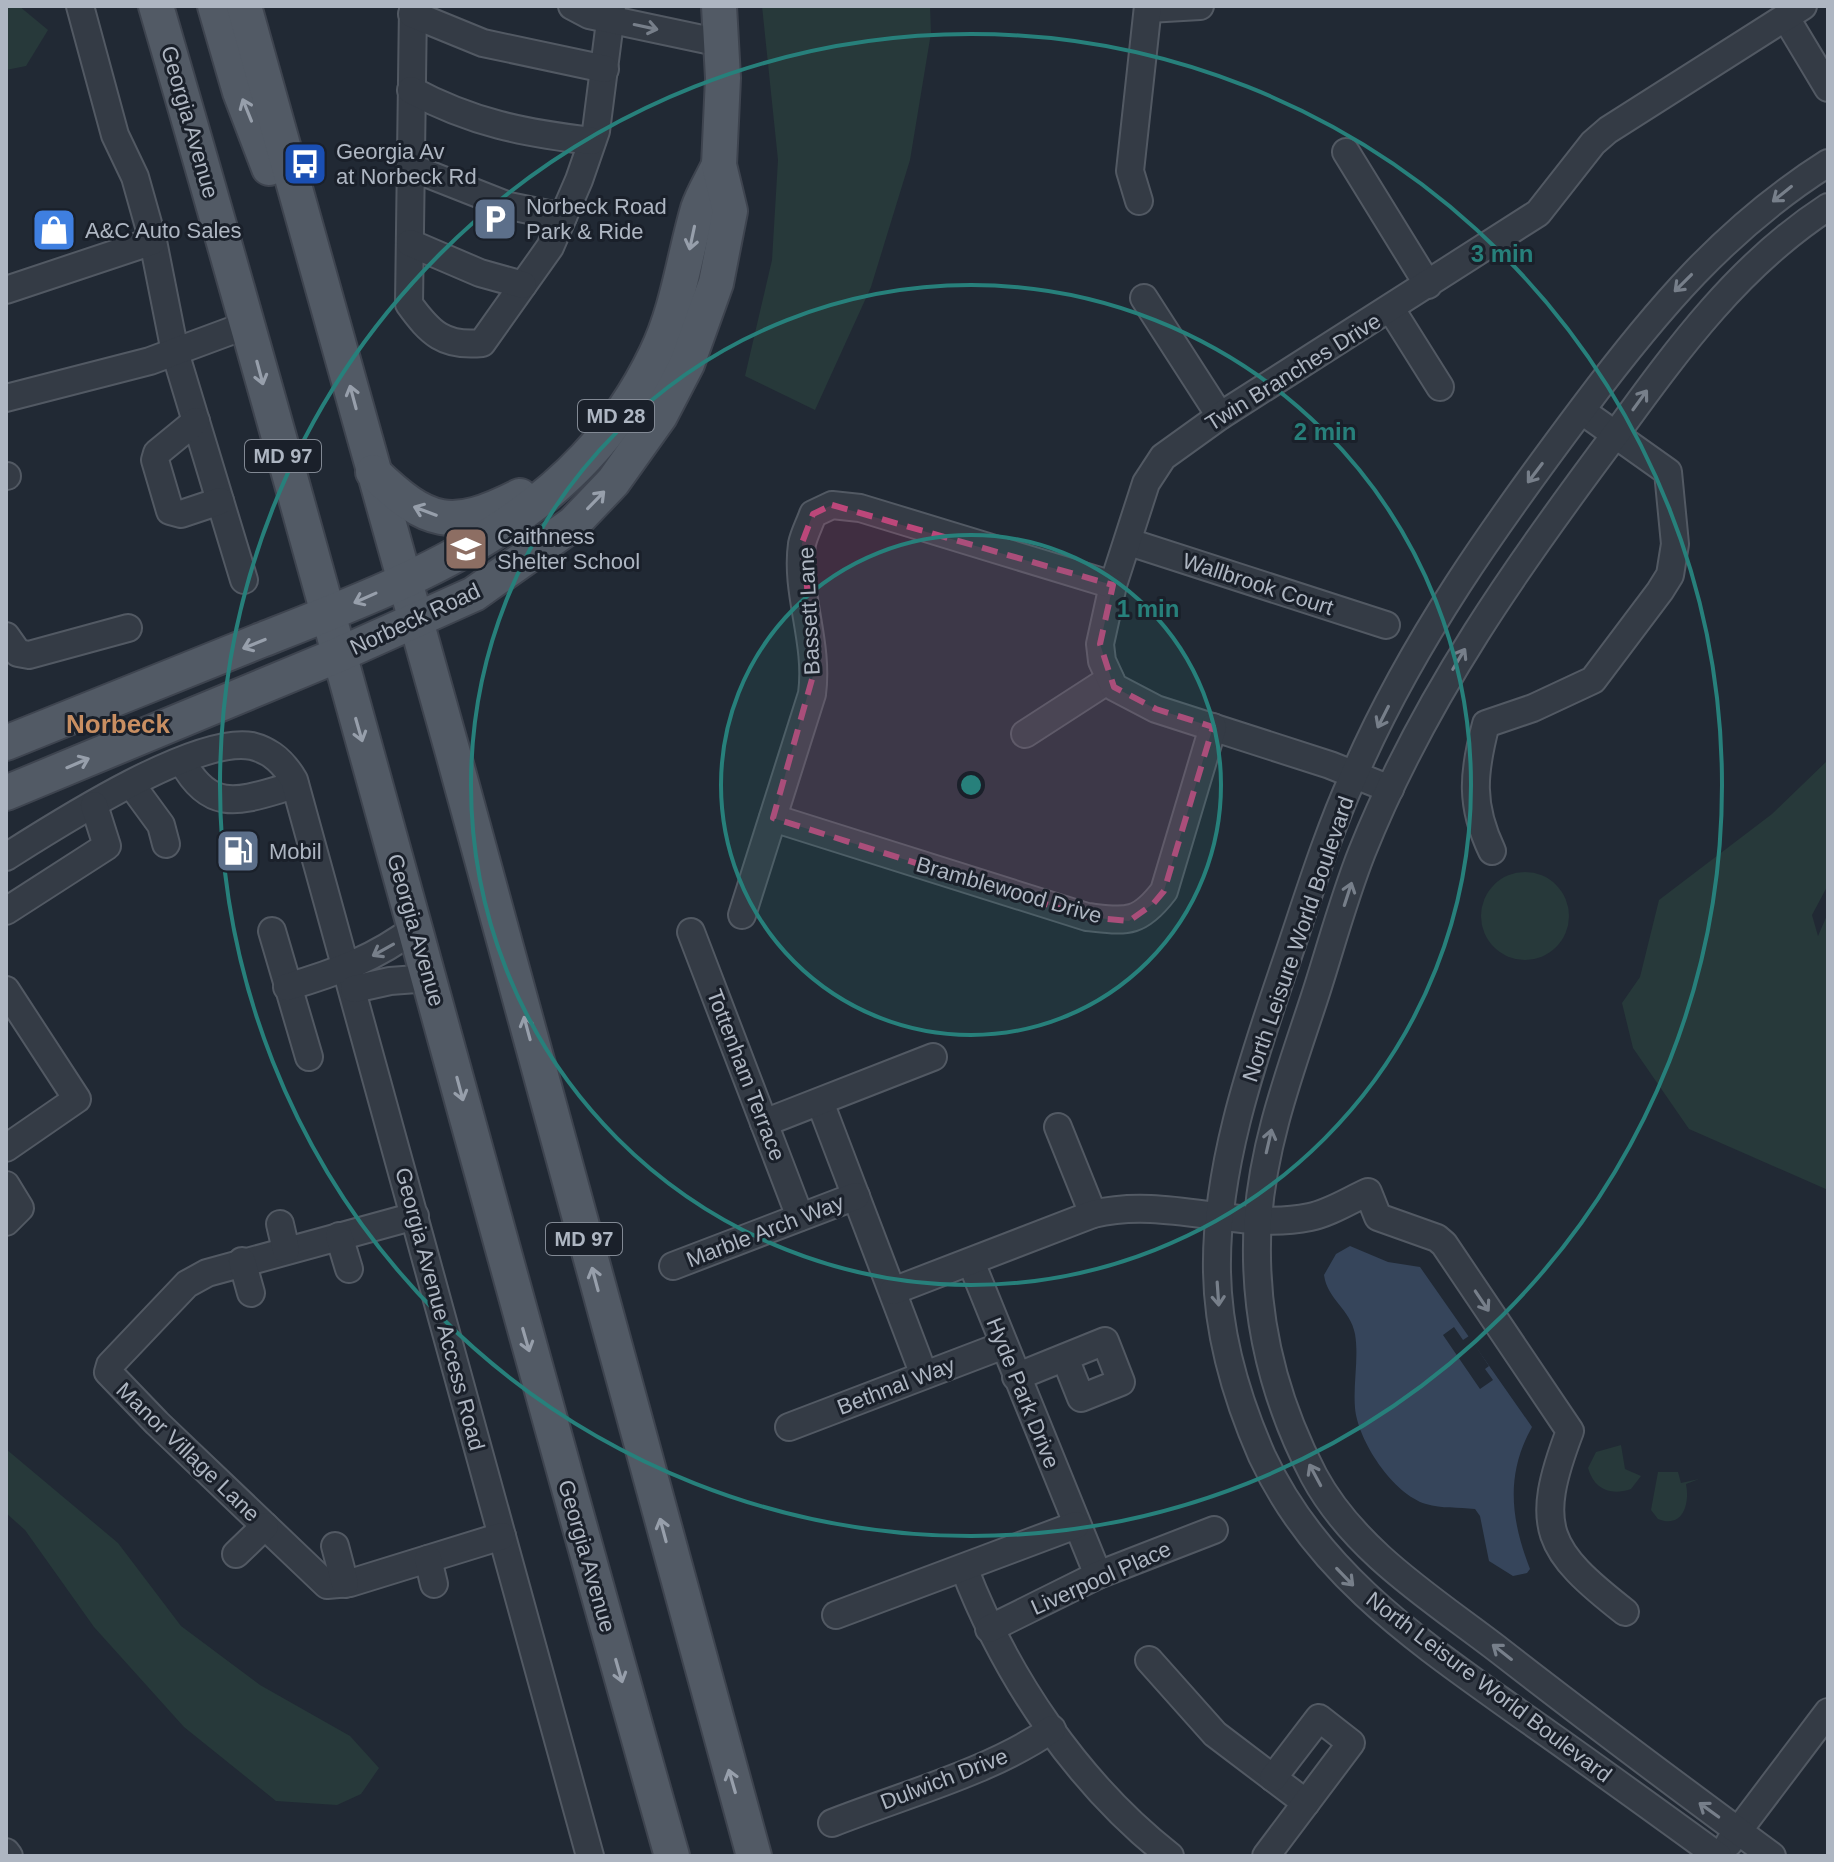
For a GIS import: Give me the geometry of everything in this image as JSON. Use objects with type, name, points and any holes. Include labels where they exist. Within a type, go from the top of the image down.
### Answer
[{"type":"main road","name":"Georgia Avenue","points":[[156,6],[430,978],[515,1301],[672,1856]]},
{"type":"main road","points":[[215,6],[240,92],[293,228],[322,284]]},
{"type":"main road","name":"MD 97","points":[[244,6],[754,1856]]},
{"type":"main road","name":"Norbeck Road","points":[[6,793],[338,655],[474,594],[573,524],[613,482],[644,440],[687,364],[716,283],[730,211],[719,165],[719,6]]},
{"type":"main road","name":"Norbeck Road","points":[[6,743],[327,615],[403,581],[479,545],[554,490],[600,440],[656,354],[689,255],[699,208],[719,165]]},
{"type":"main road","points":[[373,472],[405,502],[448,519],[470,519],[574,468]]},
{"type":"street","points":[[80,6],[102,95],[115,135],[135,177],[153,241],[175,352],[244,580]]},
{"type":"street","points":[[572,6],[612,13],[721,43]]},
{"type":"street","points":[[1139,201],[1130,171],[1148,7],[1200,6]]},
{"type":"street","points":[[605,69],[483,43],[413,10],[409,304],[429,331],[459,345],[482,343],[550,247],[592,141],[605,69],[612,13]]},
{"type":"street","name":"Twin Branches Drive","points":[[1110,679],[1100,644],[1113,585],[1146,483],[1163,457],[1220,416],[1538,213],[1593,143],[1608,130],[1794,12],[1828,88]]},
{"type":"street","points":[[411,90],[443,108],[493,126],[592,141]]},
{"type":"street","points":[[1346,152],[1428,285]]},
{"type":"street","name":"North Leisure World Boulevard","points":[[1719,1856],[1389,1616],[1346,1580],[1311,1538],[1262,1455],[1237,1386],[1220,1319],[1217,1269],[1220,1216],[1233,1143],[1260,1040],[1354,774],[1414,655],[1467,567],[1676,290],[1727,239],[1792,185],[1828,163]]},
{"type":"street","points":[[410,167],[509,206],[563,217]]},
{"type":"street","name":"North Leisure World Boulevard","points":[[1772,1856],[1416,1588],[1359,1537],[1339,1513],[1316,1480],[1294,1434],[1273,1373],[1260,1317],[1258,1218],[1265,1158],[1277,1107],[1361,855],[1390,789],[1447,678],[1499,593],[1696,326],[1779,241],[1828,207]]},
{"type":"street","points":[[6,290],[153,241]]},
{"type":"street","points":[[410,243],[480,273],[523,285]]},
{"type":"street","points":[[1144,298],[1220,416]]},
{"type":"street","points":[[1391,309],[1440,387]]},
{"type":"street","points":[[6,398],[175,352],[247,325]]},
{"type":"street","points":[[1492,851],[1476,812],[1475,766],[1486,724],[1533,708],[1593,680],[1670,575],[1675,544],[1668,472],[1582,411]]},
{"type":"street","points":[[196,421],[157,453],[155,460],[170,511],[181,514],[220,501]]},
{"type":"street","name":"Bassett Lane","points":[[742,915],[812,694],[816,665],[803,578],[802,543],[813,514],[832,505],[860,508],[1113,585]]},
{"type":"street","name":"Wallbrook Court","points":[[1129,542],[1386,625]]},
{"type":"street","points":[[6,636],[18,653],[29,655],[128,628]]},
{"type":"street","points":[[1025,734],[1110,679],[1114,687],[1156,709],[1354,774],[1390,789]]},
{"type":"street","name":"Bramblewood Drive","points":[[773,818],[1087,917],[1129,921],[1153,904],[1164,891],[1213,727]]},
{"type":"street","points":[[6,857],[131,784],[182,761],[200,754],[251,746],[289,774],[242,800],[216,799],[194,783],[182,761]]},
{"type":"street","name":"Georgia Avenue Access Road","points":[[289,774],[351,979],[590,1856]]},
{"type":"street","points":[[131,784],[161,825],[166,844]]},
{"type":"street","points":[[6,911],[107,846],[94,805]]},
{"type":"street","points":[[351,979],[415,928]]},
{"type":"street","points":[[272,931],[309,1057]]},
{"type":"street","name":"Tottenham Terrace","points":[[691,932],[800,1217]]},
{"type":"street","points":[[287,987],[351,979],[390,981],[430,978]]},
{"type":"street","points":[[6,990],[77,1099],[6,1148]]},
{"type":"street","points":[[764,1123],[933,1057]]},
{"type":"street","points":[[820,1102],[924,1375]]},
{"type":"street","points":[[1058,1127],[1093,1214]]},
{"type":"street","points":[[6,1185],[20,1208],[6,1222]]},
{"type":"street","points":[[893,1291],[1093,1214],[1122,1207],[1150,1207],[1220,1216],[1310,1217],[1368,1192],[1378,1217],[1437,1238],[1570,1431],[1550,1493],[1555,1537],[1577,1574],[1625,1612]]},
{"type":"street","name":"Marble Arch Way","points":[[673,1266],[856,1196]]},
{"type":"street","name":"Manor Village Lane","points":[[345,1584],[327,1585],[108,1372],[110,1365],[187,1284],[242,1261],[283,1237],[339,1236],[415,1216]]},
{"type":"street","points":[[339,1236],[349,1269]]},
{"type":"street","points":[[242,1261],[251,1293]]},
{"type":"street","name":"Hyde Park Drive","points":[[971,1262],[1098,1575]]},
{"type":"street","name":"Bethnal Way","points":[[789,1427],[1004,1345]]},
{"type":"street","points":[[1016,1377],[1065,1358]]},
{"type":"street","points":[[836,1615],[1076,1525]]},
{"type":"street","points":[[236,1554],[265,1526]]},
{"type":"street","name":"Liverpool Place","points":[[989,1629],[1098,1575],[1214,1530]]},
{"type":"street","points":[[335,1546],[345,1584],[431,1572],[502,1536]]},
{"type":"street","points":[[964,1568],[989,1629],[1018,1681],[1052,1729],[1102,1791],[1147,1838],[1170,1856]]},
{"type":"street","points":[[1149,1660],[1215,1734],[1306,1803]]},
{"type":"street","points":[[1719,1856],[1828,1712]]},
{"type":"street","points":[[1266,1856],[1351,1743],[1319,1718],[1273,1778]]},
{"type":"street","name":"Dulwich Drive","points":[[832,1823],[998,1758],[1028,1745],[1052,1729]]},
{"type":"highlighted area","points":[[832,505],[1113,585],[1100,644],[1114,687],[1156,709],[1213,727],[1164,891],[1153,904],[1129,921],[1087,917],[773,818],[816,665],[802,543],[813,514]]},
{"type":"shaded area","points":[[6,6],[19,6],[48,30],[26,66],[6,70]]},
{"type":"shaded area","points":[[762,6],[930,6],[931,33],[910,160],[871,287],[815,410],[745,376],[772,260],[778,160]]},
{"type":"shaded area","points":[[1828,760],[1828,885],[1812,915],[1818,936],[1828,913],[1828,1190],[1689,1129],[1633,1048],[1622,1003],[1640,977],[1659,900],[1772,814]]},
{"type":"shaded area","points":[[1525,872],[1542,876],[1556,885],[1565,899],[1569,916],[1565,933],[1556,947],[1542,956],[1525,960],[1508,956],[1494,947],[1485,933],[1481,916],[1485,899],[1494,885],[1508,876]]},
{"type":"shaded area","points":[[1621,1445],[1625,1469],[1641,1476],[1631,1489],[1610,1491],[1594,1481],[1588,1468],[1596,1452]]},
{"type":"shaded area","points":[[6,1449],[118,1543],[181,1626],[260,1685],[350,1736],[379,1768],[361,1794],[337,1805],[276,1801],[184,1727],[94,1627],[25,1530],[6,1513]]},
{"type":"shaded area","points":[[1658,1472],[1678,1472],[1681,1483],[1699,1479],[1686,1484],[1687,1499],[1683,1513],[1673,1521],[1658,1519],[1651,1510]]},
{"type":"water","points":[[1350,1246],[1388,1262],[1420,1267],[1532,1427],[1523,1445],[1514,1480],[1515,1515],[1530,1569],[1527,1573],[1513,1576],[1489,1561],[1480,1516],[1475,1509],[1432,1506],[1414,1498],[1390,1478],[1370,1450],[1355,1408],[1353,1326],[1330,1291],[1324,1275],[1336,1254]]},
{"type":"pier","points":[[1454,1327],[1463,1340],[1469,1336],[1489,1366],[1485,1369],[1493,1380],[1480,1389],[1443,1335]]},
{"type":"place","name":"Georgia Av at Norbeck Rd","points":[[305,164]]},
{"type":"place","name":"Norbeck Road Park & Ride","points":[[495,219]]},
{"type":"place","name":"A&C Auto Sales","points":[[54,230]]},
{"type":"place","name":"Caithness Shelter School","points":[[466,549]]},
{"type":"place","name":"Mobil","points":[[238,851]]},
{"type":"district","name":"Norbeck","points":[[118,724]]}]
